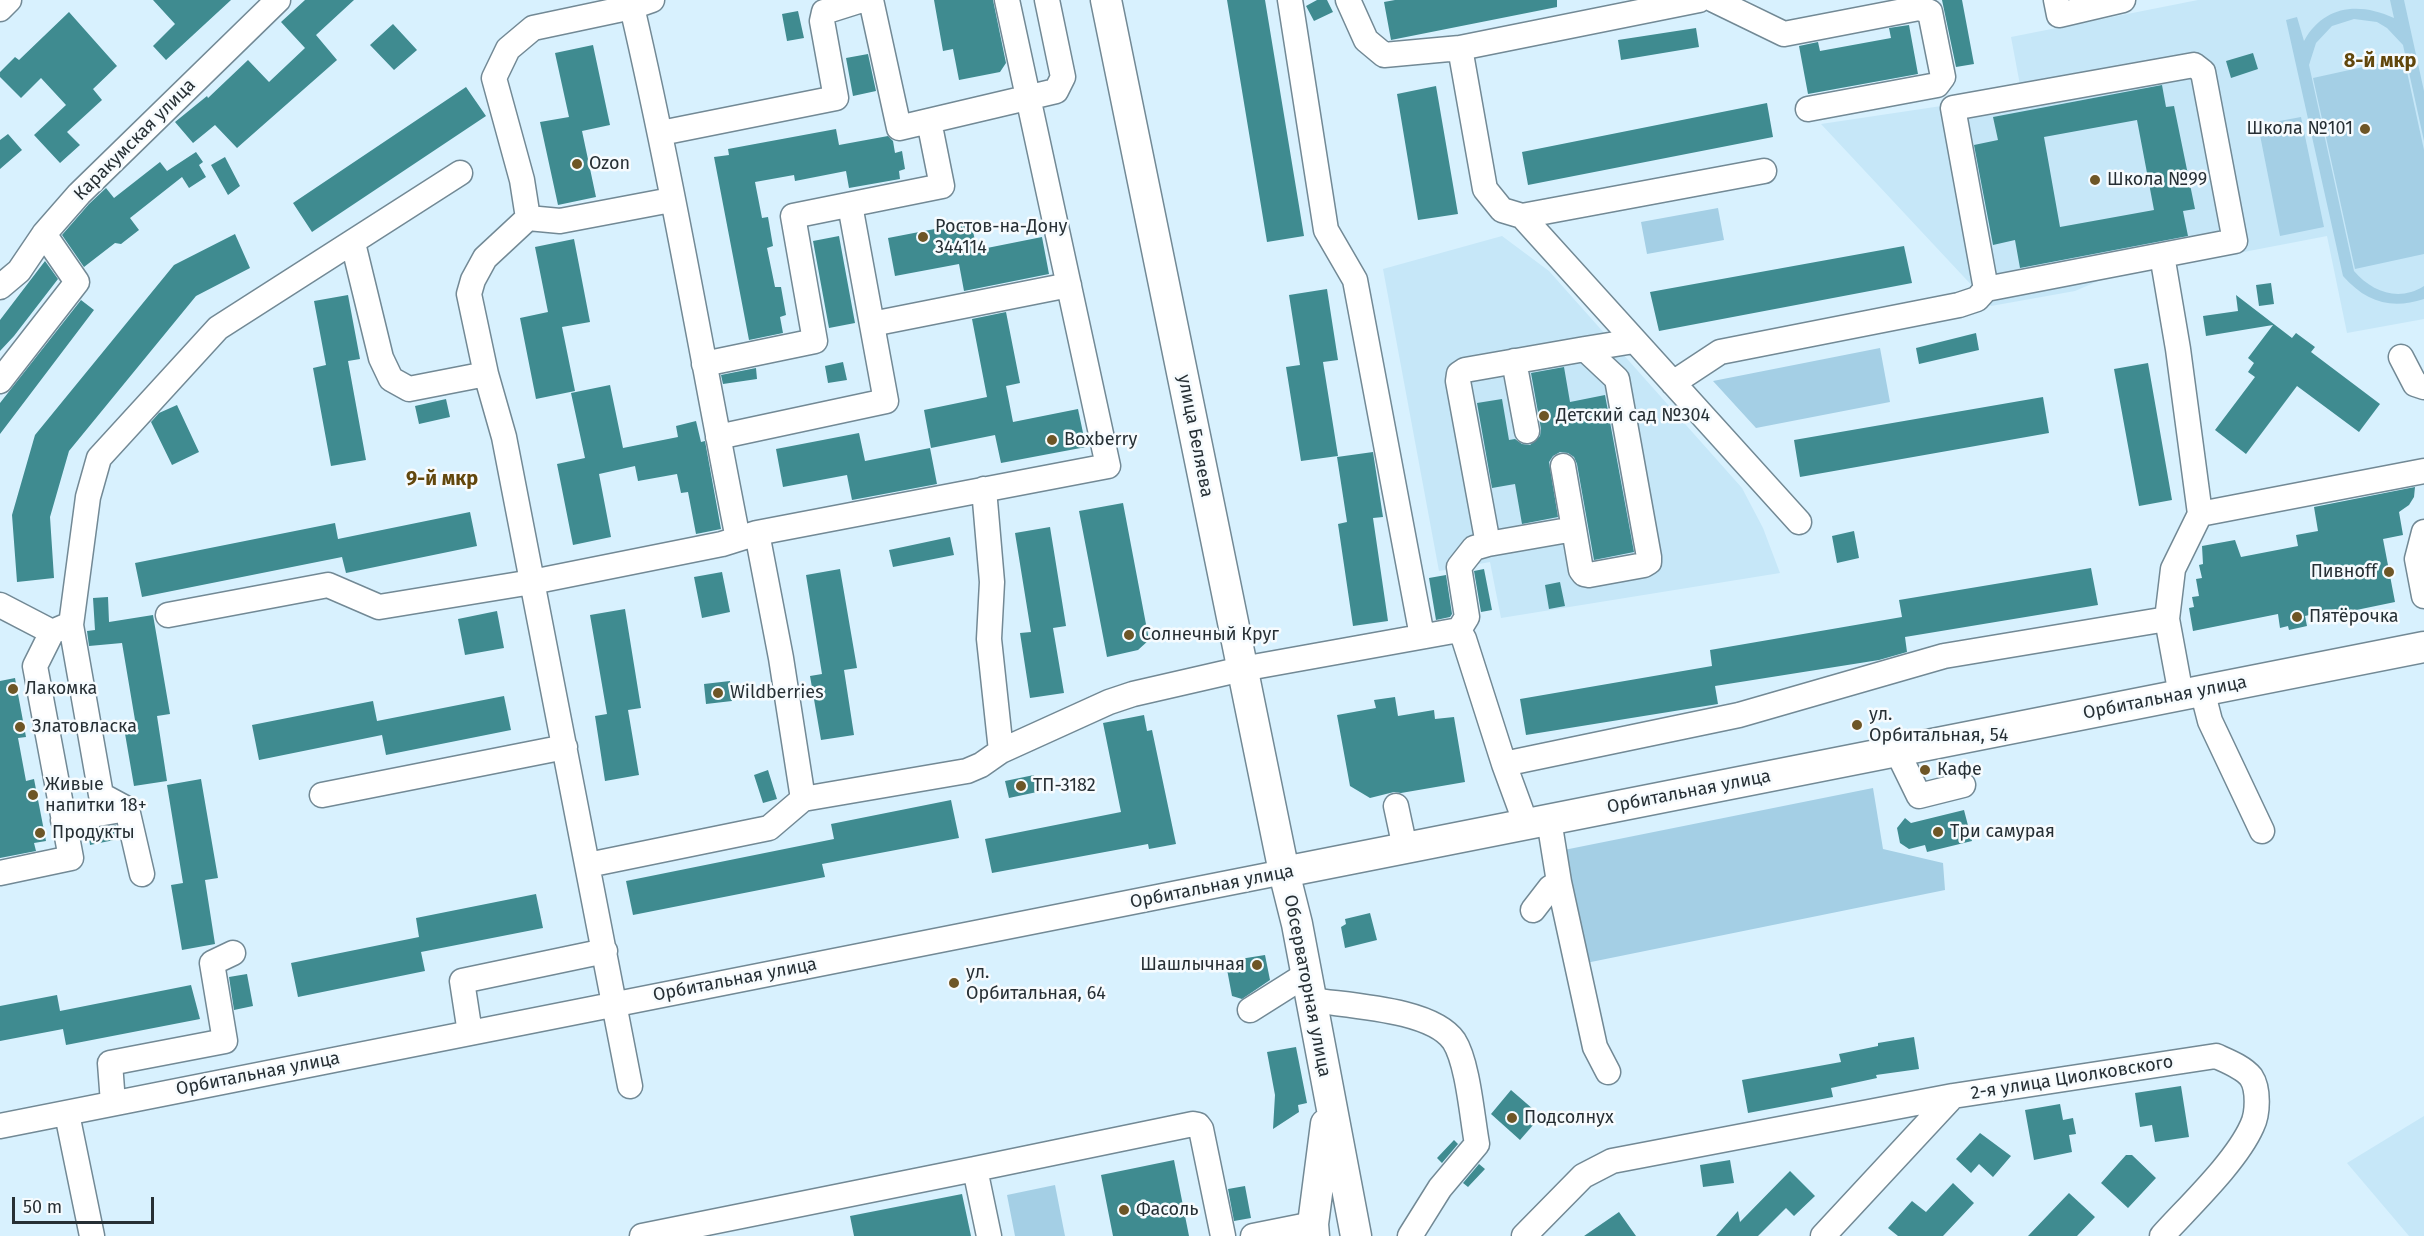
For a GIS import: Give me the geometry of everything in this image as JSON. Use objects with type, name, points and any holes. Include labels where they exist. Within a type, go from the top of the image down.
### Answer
[{"type":"main road","name":"улица Беляева","points":[[1106,0],[1284,872]]},
{"type":"main road","name":"Орбитальная улица","points":[[1284,872],[2424,647]]},
{"type":"main road","name":"Обсерваторная улица","points":[[1284,872],[1309,987],[1356,1236]]},
{"type":"main road","name":"Обсерваторная улица","points":[[1314,1230],[1329,1101]]},
{"type":"street","points":[[0,9],[9,0]]},
{"type":"street","name":"Каракумская улица","points":[[0,287],[19,271],[44,234],[80,194],[278,0]]},
{"type":"street","points":[[661,133],[836,98],[822,21],[824,12],[862,0]]},
{"type":"street","points":[[871,0],[899,128],[1056,91],[1063,77],[1047,0]]},
{"type":"street","points":[[168,615],[328,585],[379,607],[532,582],[748,536],[1108,466],[1007,0]]},
{"type":"street","points":[[1290,0],[1326,230],[1355,280],[1422,636]]},
{"type":"street","points":[[1348,0],[1366,40],[1384,56],[1460,48],[1699,0]]},
{"type":"street","points":[[1714,0],[1784,34],[1919,8],[1930,12],[1943,77],[1937,85],[1808,109]]},
{"type":"street","points":[[2056,0],[2059,15],[2123,0]]},
{"type":"street","points":[[528,218],[522,180],[494,78],[508,49],[533,28],[646,2],[671,200],[718,437],[781,658],[802,799]]},
{"type":"street","points":[[1460,48],[1485,189],[1502,210],[1521,216],[1764,171]]},
{"type":"street","points":[[1673,383],[1720,352],[1959,305],[1977,299],[1986,289],[2235,241],[2203,72],[2194,65],[1953,108],[1986,289]]},
{"type":"street","points":[[704,364],[815,341],[793,216],[942,186],[929,121]]},
{"type":"street","points":[[0,873],[71,858],[34,666],[61,628],[88,497],[99,458],[218,328],[459,173]]},
{"type":"street","points":[[630,1086],[504,437],[486,374],[469,294],[473,280],[485,258],[528,218],[560,221],[671,200]]},
{"type":"street","points":[[718,437],[886,401],[850,205]]},
{"type":"street","points":[[1521,216],[1799,522]]},
{"type":"street","points":[[0,381],[77,282],[44,234]]},
{"type":"street","points":[[353,243],[381,358],[391,379],[409,389],[486,374]]},
{"type":"street","points":[[2162,255],[2178,349],[2200,514],[2173,568],[2167,619],[2192,693],[2210,721],[2262,831]]},
{"type":"street","points":[[872,324],[1069,285]]},
{"type":"street","points":[[1488,544],[1458,381],[1459,374],[1465,370],[1634,341]]},
{"type":"street","points":[[1563,466],[1584,574],[1644,565],[1649,562],[1617,379],[1585,349]]},
{"type":"street","points":[[2401,357],[2415,384],[2424,387]]},
{"type":"street","points":[[1514,361],[1527,432]]},
{"type":"street","points":[[2200,514],[2424,471]]},
{"type":"street","points":[[984,489],[992,582],[988,639],[1001,751]]},
{"type":"street","points":[[588,866],[769,828],[802,799],[967,771],[981,765],[1001,751],[1109,702],[1133,694],[1242,669],[1458,630],[1467,617],[1459,567],[1474,548],[1574,529]]},
{"type":"street","points":[[2424,532],[2417,559],[2424,596]]},
{"type":"street","points":[[0,605],[61,628]]},
{"type":"street","points":[[1504,764],[1739,716],[1944,656],[2167,619]]},
{"type":"street","points":[[61,628],[101,795],[127,809],[142,874]]},
{"type":"street","points":[[1458,630],[1464,639],[1504,764],[1538,822],[1559,882],[1595,1047],[1608,1072]]},
{"type":"street","points":[[322,795],[565,747]]},
{"type":"street","points":[[1897,751],[1919,796],[1963,785]]},
{"type":"street","points":[[1396,806],[1405,848]]},
{"type":"street","points":[[63,820],[127,809]]},
{"type":"street","name":"Орбитальная улица","points":[[0,1126],[1284,872]]},
{"type":"street","points":[[1533,910],[1550,888],[1559,882]]},
{"type":"street","points":[[470,1033],[462,981],[605,951]]},
{"type":"street","points":[[113,1103],[110,1064],[225,1041],[212,963],[232,953]]},
{"type":"street","points":[[1250,1010],[1309,987],[1416,1016],[1440,1026],[1454,1042],[1464,1070],[1477,1144],[1440,1188],[1410,1236]]},
{"type":"street","name":"2-я улица Циолковского","points":[[1824,1236],[1953,1096],[2216,1056],[2235,1065],[2251,1077],[2257,1095],[2253,1125],[2234,1155],[2162,1236]]},
{"type":"street","points":[[1524,1236],[1583,1176],[1612,1161],[1953,1096]]},
{"type":"street","points":[[67,1114],[92,1236]]},
{"type":"street","points":[[642,1236],[1193,1124],[1198,1125],[1222,1236]]},
{"type":"street","points":[[975,1168],[989,1236]]},
{"type":"street","points":[[1253,1236],[1314,1230]]},
{"type":"shaded area","name":"Школа №99","points":[[2198,0],[2424,0],[2424,319],[2347,333],[2327,236],[2103,279],[2075,291],[1991,306],[1821,124],[1948,105],[1948,97],[2020,85],[2011,37]]},
{"type":"shaded area","points":[[2390,0],[2404,0],[2424,91],[2424,141],[2403,45],[2387,28],[2377,22],[2354,19],[2332,26],[2316,43],[2309,65],[2354,271],[2369,284],[2386,292],[2405,293],[2424,286],[2424,299],[2401,304],[2370,298],[2343,276],[2286,20],[2297,17],[2304,41],[2322,20],[2343,10],[2368,10],[2394,18]]},
{"type":"shaded area","points":[[2404,58],[2424,150],[2424,254],[2355,269],[2313,78]]},
{"type":"shaded area","points":[[2301,117],[2324,227],[2280,236],[2258,125]]},
{"type":"shaded area","points":[[1718,208],[1724,240],[1647,254],[1641,222]]},
{"type":"shaded area","name":"Детский сад №304","points":[[1502,236],[1549,271],[1742,488],[1763,528],[1780,573],[1501,618],[1490,562],[1439,571],[1383,269]]},
{"type":"shaded area","points":[[1880,348],[1890,402],[1756,428],[1713,381]]},
{"type":"shaded area","points":[[1873,788],[1883,849],[1943,863],[1945,890],[1586,963],[1559,851]]},
{"type":"shaded area","points":[[2424,1116],[2424,1236],[2409,1236],[2347,1163]]},
{"type":"shaded area","points":[[1055,1185],[1065,1236],[1015,1236],[1007,1195]]},
{"type":"building","points":[[153,0],[231,0],[166,60],[153,46],[175,24]]},
{"type":"building","points":[[305,0],[354,0],[316,35],[337,60],[237,148],[215,125],[193,143],[175,122],[207,96],[208,98],[248,60],[269,82],[305,48],[281,22]]},
{"type":"building","points":[[934,0],[993,0],[1006,63],[1000,72],[959,80],[953,49],[943,51]]},
{"type":"building","points":[[1227,0],[1265,0],[1304,236],[1267,242]]},
{"type":"building","points":[[1317,0],[1327,0],[1333,12],[1314,21],[1306,6]]},
{"type":"building","points":[[1395,0],[1557,0],[1557,7],[1391,40],[1384,2]]},
{"type":"building","points":[[1942,0],[1962,0],[1974,64],[1956,67]]},
{"type":"building","points":[[798,11],[804,38],[787,41],[782,14]]},
{"type":"building","points":[[69,12],[117,66],[93,89],[102,100],[67,132],[80,145],[60,163],[34,135],[66,105],[41,78],[21,98],[0,77],[0,72],[15,57],[19,60]]},
{"type":"building","points":[[393,24],[417,50],[394,70],[370,45]]},
{"type":"building","points":[[1909,25],[1918,74],[1808,94],[1799,46],[1818,42],[1820,51],[1891,38],[1889,28]]},
{"type":"building","points":[[1696,28],[1699,47],[1621,60],[1618,40]]},
{"type":"building","points":[[593,45],[610,125],[582,131],[596,197],[558,205],[540,122],[569,117],[555,53]]},
{"type":"building","points":[[2253,53],[2258,69],[2231,78],[2226,61]]},
{"type":"building","points":[[868,54],[876,91],[853,96],[846,58]]},
{"type":"building","points":[[2162,85],[2166,107],[2174,106],[2195,209],[2183,211],[2188,236],[2020,268],[2015,240],[1993,245],[1974,145],[1998,140],[1993,117]],"holes":[[[2137,120],[2154,210],[2060,227],[2044,137]]]},
{"type":"building","points":[[1436,86],[1458,214],[1418,220],[1397,94]]},
{"type":"building","points":[[466,87],[486,116],[312,232],[293,203]]},
{"type":"building","points":[[1767,103],[1773,137],[1528,185],[1522,152]]},
{"type":"building","points":[[836,129],[839,145],[888,136],[893,141],[895,153],[902,151],[905,169],[899,171],[900,179],[849,188],[846,171],[795,181],[794,175],[755,182],[762,218],[768,217],[773,246],[767,248],[775,287],[781,287],[786,315],[780,317],[783,333],[749,340],[714,157],[729,155],[728,149]]},
{"type":"building","points":[[8,134],[22,150],[0,169],[0,140]]},
{"type":"building","points":[[196,152],[203,162],[199,165],[206,177],[189,188],[182,177],[130,218],[139,230],[121,244],[115,243],[84,267],[62,235],[89,204],[106,188],[114,198],[160,162],[167,171]]},
{"type":"building","points":[[225,157],[240,186],[228,195],[211,165]]},
{"type":"building","points":[[971,222],[977,250],[1042,237],[1049,274],[964,291],[959,264],[895,276],[888,238]]},
{"type":"building","points":[[235,234],[250,268],[196,296],[69,451],[50,517],[54,578],[17,582],[12,515],[35,435],[174,265]]},
{"type":"building","points":[[839,236],[855,323],[829,328],[813,241]]},
{"type":"building","points":[[574,239],[590,322],[562,327],[575,391],[536,399],[520,318],[548,312],[535,247]]},
{"type":"building","points":[[1904,246],[1912,283],[1659,331],[1650,292]]},
{"type":"building","points":[[45,261],[58,279],[0,351],[0,320]]},
{"type":"building","points":[[2271,283],[2274,304],[2259,306],[2256,285]]},
{"type":"building","points":[[1327,289],[1338,360],[1323,362],[1338,456],[1301,461],[1286,367],[1300,365],[1289,295]]},
{"type":"building","points":[[348,295],[360,359],[348,361],[366,460],[331,466],[313,368],[326,365],[314,301]]},
{"type":"building","points":[[2236,295],[2292,338],[2296,333],[2315,347],[2311,352],[2380,404],[2359,432],[2297,386],[2246,454],[2215,430],[2255,377],[2248,372],[2254,363],[2248,358],[2273,325],[2206,336],[2203,316],[2238,311]]},
{"type":"building","points":[[81,300],[94,310],[0,434],[0,403]]},
{"type":"building","points":[[1006,312],[1020,383],[1006,386],[1013,422],[1078,409],[1086,447],[1001,463],[995,435],[931,448],[924,410],[987,397],[972,319]]},
{"type":"building","points":[[1976,333],[1979,350],[1919,364],[1916,348]]},
{"type":"building","points":[[843,362],[847,380],[828,383],[825,366]]},
{"type":"building","points":[[2148,363],[2172,500],[2139,506],[2114,369]]},
{"type":"building","points":[[1564,367],[1570,402],[1605,395],[1634,552],[1594,560],[1577,464],[1574,457],[1568,453],[1560,452],[1549,462],[1558,517],[1522,524],[1515,484],[1492,488],[1477,403],[1502,399],[1509,440],[1515,439],[1522,444],[1530,445],[1540,436],[1541,429],[1531,373]]},
{"type":"building","points":[[756,368],[757,379],[723,384],[721,375]]},
{"type":"building","points":[[610,385],[623,448],[678,437],[676,426],[696,421],[701,442],[705,441],[721,529],[696,534],[688,492],[681,493],[677,474],[638,481],[635,466],[599,474],[611,537],[573,545],[557,464],[585,458],[571,393]]},
{"type":"building","points":[[2043,397],[2049,433],[1800,477],[1794,440]]},
{"type":"building","points":[[446,399],[450,417],[419,424],[415,406]]},
{"type":"building","points":[[177,405],[199,452],[172,465],[151,422],[159,413]]},
{"type":"building","points":[[859,433],[865,461],[930,448],[937,484],[852,500],[847,475],[783,487],[776,449]]},
{"type":"building","points":[[1373,452],[1383,517],[1373,518],[1388,621],[1353,626],[1338,524],[1347,522],[1337,457]]},
{"type":"building","points":[[2415,487],[2414,497],[2409,505],[2399,512],[2403,535],[2383,539],[2395,602],[2337,614],[2336,609],[2305,616],[2307,626],[2289,630],[2288,626],[2280,628],[2278,614],[2193,631],[2189,608],[2194,607],[2192,597],[2199,596],[2196,579],[2202,578],[2199,565],[2203,564],[2202,546],[2235,540],[2241,557],[2298,546],[2296,535],[2318,531],[2314,507]]},
{"type":"building","points":[[1123,503],[1149,640],[1138,650],[1107,657],[1079,511]]},
{"type":"building","points":[[470,512],[477,546],[346,573],[342,557],[142,597],[135,563],[335,523],[338,539]]},
{"type":"building","points":[[1050,527],[1066,626],[1053,628],[1064,693],[1030,698],[1020,633],[1031,632],[1015,533]]},
{"type":"building","points":[[1854,531],[1859,558],[1837,563],[1832,536]]},
{"type":"building","points":[[950,537],[954,555],[893,567],[889,550]]},
{"type":"building","points":[[2091,568],[2098,605],[1905,637],[1907,652],[1879,660],[1715,686],[1718,704],[1526,735],[1520,699],[1712,666],[1710,650],[1902,617],[1899,600]]},
{"type":"building","points":[[840,569],[857,668],[844,670],[854,735],[821,740],[810,676],[822,674],[806,575]]},
{"type":"building","points":[[1484,569],[1492,610],[1481,612],[1474,571]]},
{"type":"building","points":[[722,572],[730,612],[702,618],[694,577]]},
{"type":"building","points":[[1446,575],[1452,614],[1450,617],[1436,620],[1429,578]]},
{"type":"building","points":[[1560,582],[1565,606],[1549,609],[1545,585]]},
{"type":"building","points":[[108,597],[109,622],[153,615],[170,714],[157,716],[167,781],[134,786],[123,722],[135,720],[122,643],[89,646],[87,631],[95,630],[93,598]]},
{"type":"building","points":[[625,609],[641,708],[628,710],[639,775],[605,781],[595,716],[607,714],[590,615]]},
{"type":"building","points":[[497,611],[504,648],[465,655],[458,619]]},
{"type":"building","points":[[15,678],[26,737],[18,738],[26,781],[34,779],[46,841],[34,843],[36,851],[0,858],[0,681]]},
{"type":"building","name":"Wildberries","points":[[730,681],[732,701],[706,704],[704,684]]},
{"type":"building","points":[[504,696],[511,730],[386,755],[382,735],[259,760],[252,725],[373,701],[377,721]]},
{"type":"building","points":[[1395,697],[1398,716],[1434,710],[1435,719],[1454,717],[1465,782],[1401,793],[1394,792],[1370,798],[1350,786],[1337,715],[1376,708],[1374,700]]},
{"type":"building","points":[[1144,715],[1147,731],[1152,730],[1176,844],[1149,849],[1148,844],[992,873],[985,839],[1121,812],[1103,723]]},
{"type":"building","points":[[768,770],[777,799],[763,803],[754,775]]},
{"type":"building","name":"ТП-3182","points":[[1034,775],[1037,792],[1009,798],[1005,781]]},
{"type":"building","points":[[201,779],[218,878],[205,880],[215,944],[182,950],[171,885],[183,883],[167,785]]},
{"type":"building","points":[[951,800],[959,838],[822,864],[825,877],[633,915],[626,881],[834,839],[831,824]]},
{"type":"building","points":[[1964,810],[1972,841],[1927,852],[1925,845],[1909,849],[1900,843],[1897,828],[1905,818],[1911,823]]},
{"type":"building","points":[[116,825],[119,839],[90,845],[88,830]]},
{"type":"building","points":[[536,894],[543,928],[421,952],[425,971],[298,997],[291,963],[419,937],[416,918]]},
{"type":"building","points":[[1370,913],[1377,940],[1345,948],[1341,927],[1346,924],[1345,919]]},
{"type":"building","points":[[1265,955],[1270,980],[1242,999],[1232,996],[1226,964],[1234,960]]},
{"type":"building","points":[[247,974],[253,1006],[234,1010],[229,977]]},
{"type":"building","points":[[191,985],[200,1019],[66,1045],[63,1029],[0,1041],[0,1006],[57,995],[60,1011]]},
{"type":"building","points":[[1914,1037],[1919,1069],[1876,1075],[1877,1078],[1831,1088],[1833,1097],[1748,1113],[1742,1080],[1841,1062],[1839,1054],[1878,1046],[1878,1043]]},
{"type":"building","points":[[1296,1047],[1307,1103],[1298,1105],[1299,1112],[1273,1129],[1275,1095],[1267,1052]]},
{"type":"building","points":[[2181,1086],[2189,1137],[2155,1142],[2152,1125],[2140,1127],[2135,1093]]},
{"type":"building","points":[[1511,1090],[1541,1116],[1520,1140],[1491,1114]]},
{"type":"building","points":[[2060,1104],[2063,1120],[2073,1118],[2076,1134],[2069,1135],[2072,1152],[2034,1160],[2025,1110]]},
{"type":"building","points":[[1980,1133],[2011,1156],[1993,1177],[1979,1164],[1971,1173],[1956,1159]]},
{"type":"building","points":[[1454,1140],[1458,1144],[1442,1163],[1437,1158]]},
{"type":"building","points":[[2126,1155],[2132,1155],[2156,1178],[2128,1208],[2101,1183]]},
{"type":"building","points":[[1174,1160],[1189,1236],[1113,1236],[1101,1175]]},
{"type":"building","points":[[1730,1160],[1734,1183],[1703,1187],[1700,1165]]},
{"type":"building","points":[[1479,1164],[1485,1169],[1468,1187],[1463,1183]]},
{"type":"building","points":[[1790,1171],[1815,1196],[1794,1216],[1786,1208],[1758,1236],[1716,1236],[1738,1211],[1740,1222]]},
{"type":"building","points":[[1953,1183],[1974,1203],[1943,1236],[1898,1236],[1888,1228],[1912,1201],[1926,1212]]},
{"type":"building","points":[[1245,1186],[1251,1218],[1234,1221],[1228,1189]]},
{"type":"building","points":[[2069,1193],[2095,1217],[2077,1236],[2028,1236]]},
{"type":"building","points":[[962,1194],[971,1236],[854,1236],[850,1216]]},
{"type":"building","points":[[1619,1212],[1636,1236],[1584,1236]]},
{"type":"place","name":"Школа №101","points":[[2365,129]]},
{"type":"place","name":"Ozon","points":[[577,164]]},
{"type":"place","name":"Школа №99","points":[[2095,180]]},
{"type":"place","name":"Ростов-на-Дону 344114","points":[[923,237]]},
{"type":"place","name":"Детский сад №304","points":[[1544,416]]},
{"type":"place","name":"Boxberry","points":[[1052,440]]},
{"type":"place","name":"Пивноff","points":[[2389,572]]},
{"type":"place","name":"Пятёрочка","points":[[2297,617]]},
{"type":"place","name":"Солнечный Круг","points":[[1129,635]]},
{"type":"place","name":"Лакомка","points":[[13,689]]},
{"type":"place","name":"Wildberries","points":[[718,693]]},
{"type":"place","name":"ул. Орбитальная, 54","points":[[1857,725]]},
{"type":"place","name":"Златовласка","points":[[20,727]]},
{"type":"place","name":"Кафе","points":[[1925,770]]},
{"type":"place","name":"ТП-3182","points":[[1021,786]]},
{"type":"place","name":"Живые напитки 18+","points":[[33,795]]},
{"type":"place","name":"Три самурая","points":[[1938,832]]},
{"type":"place","name":"Продукты","points":[[40,833]]},
{"type":"place","name":"Шашлычная","points":[[1257,965]]},
{"type":"place","name":"ул. Орбитальная, 64","points":[[954,983]]},
{"type":"place","name":"Подсолнух","points":[[1512,1118]]},
{"type":"place","name":"Фасоль","points":[[1124,1210]]},
{"type":"district","name":"8-й мкр","points":[[2380,61]]},
{"type":"district","name":"9-й мкр","points":[[442,479]]}]
